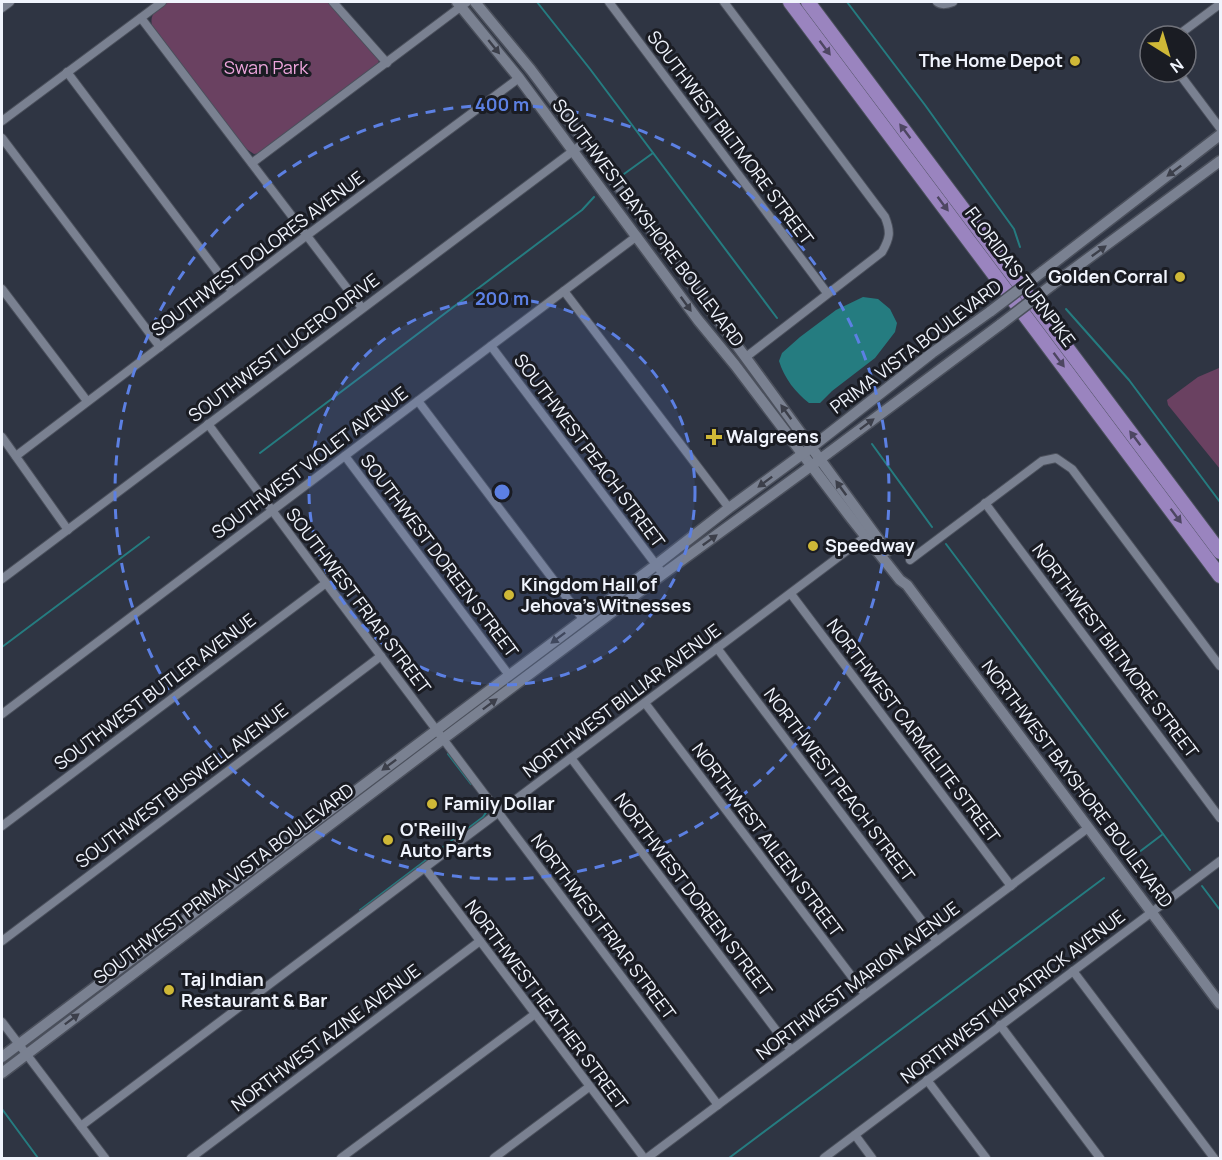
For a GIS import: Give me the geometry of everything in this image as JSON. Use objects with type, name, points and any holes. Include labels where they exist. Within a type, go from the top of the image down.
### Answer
[{"type":"highway","name":"FLORIDA'S TURNPIKE","points":[[790,2],[1221,576]]},
{"type":"highway","name":"FLORIDA'S TURNPIKE","points":[[808,2],[1221,552]]},
{"type":"main road","name":"SOUTHWEST BAYSHORE BOULEVARD","points":[[476,2],[531,70],[746,357],[815,463]]},
{"type":"main road","name":"SOUTHWEST BAYSHORE BOULEVARD","points":[[462,3],[666,276],[807,450]]},
{"type":"main road","name":"PRIMA VISTA BOULEVARD","points":[[439,734],[659,570],[729,508],[1221,135]]},
{"type":"main road","name":"PRIMA VISTA BOULEVARD","points":[[439,734],[509,675],[583,619],[815,463],[1221,161]]},
{"type":"main road","points":[[627,224],[635,227],[660,259],[669,263],[675,262]]},
{"type":"main road","points":[[666,276],[675,274],[680,277],[705,309],[713,313]]},
{"type":"main road","name":"NORTHWEST BAYSHORE BOULEVARD","points":[[815,463],[865,537],[874,545],[900,580],[907,585],[1221,1004]]},
{"type":"main road","name":"NORTHWEST BAYSHORE BOULEVARD","points":[[815,463],[906,577],[907,585]]},
{"type":"main road","name":"SOUTHWEST PRIMA VISTA BOULEVARD","points":[[2,1057],[439,734]]},
{"type":"main road","name":"SOUTHWEST PRIMA VISTA BOULEVARD","points":[[2,1073],[439,734]]},
{"type":"street","points":[[2,8],[10,2]]},
{"type":"street","points":[[2,121],[162,2]]},
{"type":"street","points":[[333,2],[387,63]]},
{"type":"street","name":"SOUTHWEST BILTMORE STREET","points":[[609,2],[827,293]]},
{"type":"street","points":[[724,2],[885,217],[889,227],[887,243],[882,252],[746,357]]},
{"type":"street","points":[[937,2],[948,4],[953,2]]},
{"type":"street","points":[[252,163],[387,63],[462,3]]},
{"type":"street","points":[[1194,24],[1221,4]]},
{"type":"street","points":[[141,18],[362,308]]},
{"type":"street","points":[[67,72],[232,291]]},
{"type":"street","name":"SOUTHWEST DOLORES AVENUE","points":[[16,456],[232,291],[519,78]]},
{"type":"street","points":[[1187,84],[1221,128]]},
{"type":"street","points":[[2,138],[160,347]]},
{"type":"street","name":"SOUTHWEST LUCERO DRIVE","points":[[2,579],[585,142]]},
{"type":"street","name":"SOUTHWEST VIOLET AVENUE","points":[[2,714],[637,236]]},
{"type":"street","points":[[2,289],[87,401]]},
{"type":"street","points":[[564,291],[729,508]]},
{"type":"street","name":"SOUTHWEST PEACH STREET","points":[[491,346],[659,570]]},
{"type":"street","points":[[418,401],[583,619]]},
{"type":"street","name":"SOUTHWEST FRIAR STREET","points":[[208,424],[439,734]]},
{"type":"street","points":[[2,437],[68,530]]},
{"type":"street","name":"SOUTHWEST DOREEN STREET","points":[[345,456],[509,675]]},
{"type":"street","points":[[910,560],[1042,461],[1056,458],[1072,469],[1221,666]]},
{"type":"street","name":"NORTHWEST BILTMORE STREET","points":[[985,503],[1221,818]]},
{"type":"street","name":"NORTHWEST BILLIAR AVENUE","points":[[81,1126],[865,537]]},
{"type":"street","name":"SOUTHWEST BUTLER AVENUE","points":[[2,825],[326,583]]},
{"type":"street","name":"NORTHWEST CARMELITE STREET","points":[[791,594],[1011,886]]},
{"type":"street","name":"NORTHWEST PEACH STREET","points":[[717,648],[937,941]]},
{"type":"street","name":"SOUTHWEST BUSWELL AVENUE","points":[[2,941],[381,656]]},
{"type":"street","name":"NORTHWEST AILEEN STREET","points":[[645,704],[865,994]]},
{"type":"street","name":"NORTHWEST FRIAR STREET","points":[[439,734],[718,1105]]},
{"type":"street","name":"NORTHWEST DOREEN STREET","points":[[571,758],[791,1050]]},
{"type":"street","name":"NORTHWEST MARION AVENUE","points":[[645,1158],[1089,828]]},
{"type":"street","name":"NORTHWEST KILPATRICK AVENUE","points":[[824,1158],[1221,861]]},
{"type":"street","name":"NORTHWEST HEATHER STREET","points":[[425,868],[645,1158]]},
{"type":"street","name":"NORTHWEST AZINE AVENUE","points":[[191,1158],[480,941]]},
{"type":"street","points":[[1073,971],[1214,1158]]},
{"type":"street","points":[[340,1158],[535,1014]]},
{"type":"street","points":[[2,1022],[105,1158]]},
{"type":"street","points":[[1000,1025],[1100,1158]]},
{"type":"street","points":[[927,1080],[986,1158]]},
{"type":"street","points":[[494,1158],[589,1087]]},
{"type":"street","points":[[855,1135],[872,1158]]},
{"type":"green space","name":"Swan Park","points":[[167,2],[329,2],[378,56],[378,64],[260,153],[254,154],[245,148],[152,25],[153,14]]},
{"type":"green space","points":[[1220,368],[1220,469],[1168,405],[1167,400],[1198,377]]},
{"type":"shaded area","points":[[863,297],[878,299],[890,309],[897,323],[895,332],[875,358],[820,403],[809,403],[787,379],[779,361],[782,353],[836,310]]},
{"type":"waterway","points":[[537,2],[777,318]]},
{"type":"waterway","points":[[847,2],[1014,229],[1020,247]]},
{"type":"waterway","points":[[624,174],[653,153]]},
{"type":"waterway","points":[[260,453],[582,210],[594,197]]},
{"type":"waterway","points":[[1066,309],[1129,380],[1220,502]]},
{"type":"waterway","points":[[872,444],[932,527]]},
{"type":"waterway","points":[[2,647],[149,537]]},
{"type":"waterway","points":[[946,544],[1190,870]]},
{"type":"waterway","points":[[448,754],[471,784]]},
{"type":"waterway","points":[[360,910],[483,817],[487,811],[485,802]]},
{"type":"waterway","points":[[1134,856],[1163,834]]},
{"type":"waterway","points":[[729,1158],[1104,878]]},
{"type":"waterway","points":[[1202,886],[1220,910]]},
{"type":"waterway","points":[[2,1109],[38,1158]]},
{"type":"place","name":"The Home Depot","points":[[1075,61]]},
{"type":"place","name":"Golden Corral","points":[[1180,277]]},
{"type":"place","name":"Walgreens","points":[[714,437]]},
{"type":"place","name":"Speedway","points":[[813,546]]},
{"type":"place","name":"Kingdom Hall of Jehova's Witnesses","points":[[509,595]]},
{"type":"place","name":"Family Dollar","points":[[432,804]]},
{"type":"place","name":"O'Reilly Auto Parts","points":[[388,840]]},
{"type":"place","name":"Taj Indian Restaurant & Bar","points":[[169,990]]}]
